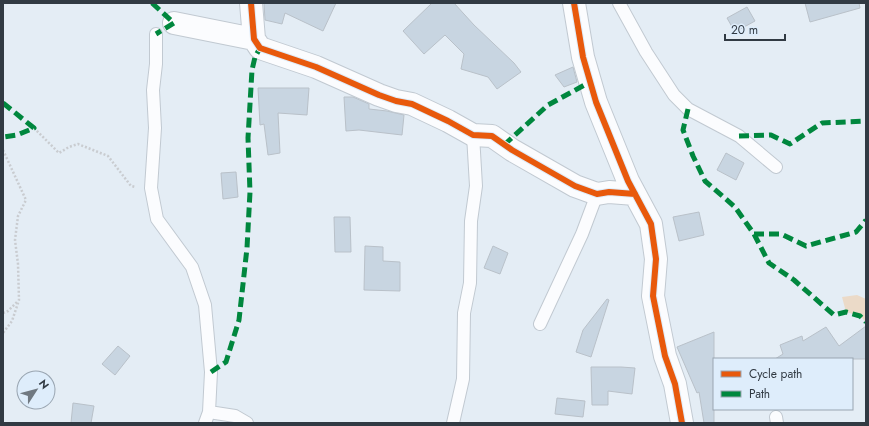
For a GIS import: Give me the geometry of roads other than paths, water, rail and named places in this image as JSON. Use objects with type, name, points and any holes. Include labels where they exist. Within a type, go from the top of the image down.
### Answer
[{"type":"street","points":[[251,3],[254,40],[260,48],[316,67],[379,95],[396,101],[412,104],[473,135],[492,136],[512,150],[575,186],[597,194],[609,192],[635,194]]},
{"type":"street","points":[[574,3],[583,57],[596,102],[628,181],[651,224],[656,259],[653,296],[665,356],[675,384],[682,423]]},
{"type":"street","points":[[165,29],[254,40]]},
{"type":"lane","points":[[619,3],[646,52],[678,100],[688,110],[739,136],[776,167]]},
{"type":"lane","points":[[165,29],[156,64],[153,90],[155,128],[151,188],[157,219],[192,267],[205,305],[211,372],[207,418],[235,416],[247,423]]},
{"type":"lane","points":[[453,423],[463,379],[464,313],[470,283],[471,221],[476,186],[473,135]]},
{"type":"lane","points":[[540,324],[582,234],[597,194]]}]
